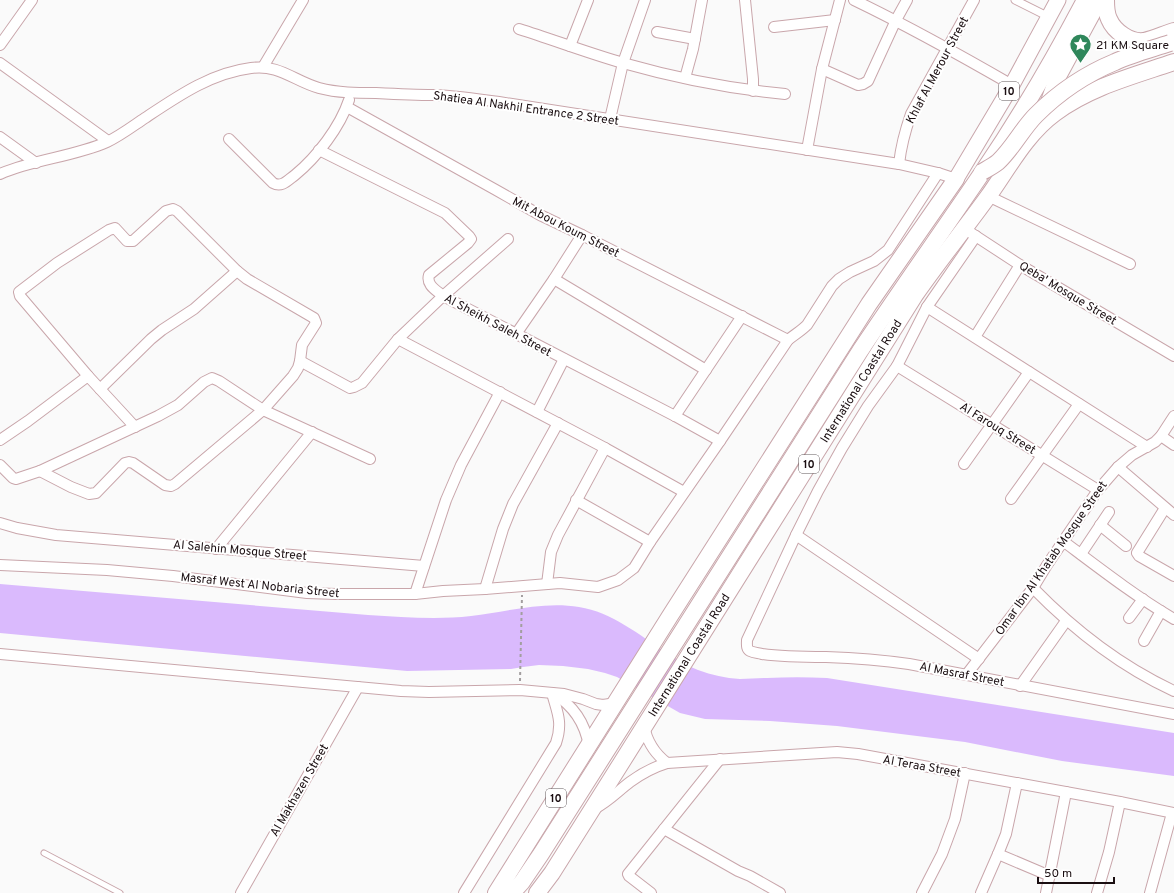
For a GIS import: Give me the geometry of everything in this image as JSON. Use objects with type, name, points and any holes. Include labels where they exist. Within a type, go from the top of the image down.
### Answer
[{"type":"highway","points":[[512,893],[522,882],[541,854],[860,351],[982,172],[1043,76],[1085,0]]},
{"type":"highway","points":[[1106,0],[1106,8],[1109,19],[1114,28],[1122,35],[1132,40],[1143,41],[1173,39]]},
{"type":"highway","points":[[982,172],[996,163],[1036,116],[1053,99],[1073,84],[1116,62],[1173,39]]},
{"type":"highway","name":"International Coastal Road","points":[[537,893],[591,811],[900,318],[930,273],[970,232],[988,196],[1031,134],[1068,104],[1095,90],[1174,62]]},
{"type":"highway","name":"10","points":[[496,893],[869,304],[956,179]]},
{"type":"main road","name":"10","points":[[956,179],[1012,86],[1058,0]]},
{"type":"main road","points":[[1044,122],[1048,101],[1055,84],[1100,0]]},
{"type":"street","points":[[0,45],[32,0]]},
{"type":"street","points":[[263,67],[302,0]]},
{"type":"street","points":[[570,46],[588,0]]},
{"type":"street","points":[[686,78],[702,0]]},
{"type":"street","points":[[745,0],[753,91]]},
{"type":"street","points":[[807,150],[822,69],[840,0]]},
{"type":"street","points":[[854,0],[896,20],[1012,86]]},
{"type":"street","points":[[822,69],[858,85],[864,84],[868,81],[896,20],[907,0]]},
{"type":"street","name":"Khlaf Al Merour Street","points":[[899,164],[905,130],[911,114],[974,0]]},
{"type":"street","points":[[1015,0],[1049,17]]},
{"type":"street","points":[[610,119],[623,63],[643,1]]},
{"type":"street","points":[[774,27],[835,20]]},
{"type":"street","points":[[519,28],[623,63],[686,78],[753,91],[785,94]]},
{"type":"street","points":[[657,32],[694,39]]},
{"type":"street","points":[[0,63],[108,141]]},
{"type":"street","name":"Shatiea Al Nakhil Entrance 2 Street","points":[[0,174],[8,170],[36,162],[81,152],[108,141],[203,82],[236,70],[263,67],[276,69],[313,86],[330,91],[436,95],[464,98],[899,164],[938,173],[956,179]]},
{"type":"street","points":[[229,139],[273,183],[279,185],[284,184],[302,169],[335,129],[347,107],[352,93]]},
{"type":"street","name":"Mit Abou Koum Street","points":[[347,107],[540,215],[788,340]]},
{"type":"street","points":[[0,137],[36,162]]},
{"type":"street","name":"Al Sheikh Saleh Street","points":[[319,150],[445,213],[469,236],[471,239],[468,244],[429,275],[429,284],[443,296],[720,440]]},
{"type":"street","points":[[576,500],[650,542],[788,340],[802,330],[832,286],[839,279],[874,261],[888,250],[938,173]]},
{"type":"street","points":[[988,196],[1130,264]]},
{"type":"street","points":[[40,471],[71,487],[92,494],[96,493],[124,463],[129,462],[165,485],[171,486],[263,410],[293,376],[298,368],[302,345],[316,323],[314,318],[247,279],[237,271],[177,211],[173,209],[166,211],[133,241],[127,241],[115,228],[111,228],[56,263],[18,294],[88,376],[135,427]]},
{"type":"street","points":[[970,232],[927,307],[897,366],[868,406],[842,448],[818,490],[796,535],[979,659]]},
{"type":"street","name":"Qeba' Mosque Street","points":[[970,232],[1020,265],[1174,356]]},
{"type":"street","points":[[516,334],[582,235]]},
{"type":"street","points":[[300,361],[350,388],[362,383],[398,339],[443,296],[508,239]]},
{"type":"street","points":[[975,338],[1020,265]]},
{"type":"street","points":[[100,389],[151,339],[194,309],[237,271]]},
{"type":"street","points":[[554,279],[706,370]]},
{"type":"street","points":[[927,307],[1146,447]]},
{"type":"street","points":[[676,416],[742,316]]},
{"type":"street","points":[[398,339],[605,448],[684,492]]},
{"type":"street","points":[[537,412],[564,359]]},
{"type":"street","name":"Al Farouq Street","points":[[897,366],[1098,490]]},
{"type":"street","points":[[964,464],[1029,372]]},
{"type":"street","points":[[0,440],[88,376]]},
{"type":"street","points":[[0,465],[16,480],[40,471],[158,416],[178,405],[204,382],[212,378],[263,410],[370,459]]},
{"type":"street","points":[[415,594],[446,500],[461,465],[500,392]]},
{"type":"street","points":[[1011,499],[1079,404]]},
{"type":"street","name":"Omar Ibn Al Khatab Mosque Street","points":[[967,674],[1033,588],[1098,490],[1118,467],[1132,455],[1155,442],[1161,436],[1174,416]]},
{"type":"street","points":[[485,589],[503,529],[513,504],[558,423]]},
{"type":"street","points":[[216,549],[312,432]]},
{"type":"street","points":[[1161,436],[1174,445]]},
{"type":"street","points":[[547,584],[551,552],[558,535],[605,448]]},
{"type":"street","points":[[1118,467],[1174,515]]},
{"type":"street","points":[[1165,508],[1137,552],[1139,556],[1174,576]]},
{"type":"street","points":[[1081,554],[1109,512]]},
{"type":"street","name":"Al Salehin Mosque Street","points":[[0,523],[17,528],[56,534],[424,566]]},
{"type":"street","points":[[1100,525],[1126,546]]},
{"type":"street","name":"Al Masraf Street","points":[[796,535],[748,640],[747,646],[751,651],[796,657],[884,660],[967,674],[1020,686],[1174,714]]},
{"type":"street","points":[[1063,541],[1143,599],[1174,619]]},
{"type":"street","name":"Masraf West Al Nobaria Street","points":[[0,565],[107,570],[173,576],[307,593],[415,594],[443,590],[485,589],[560,583],[598,587],[618,580],[634,568],[650,542]]},
{"type":"street","points":[[1033,588],[1066,621],[1095,644],[1126,666],[1174,691]]},
{"type":"street","points":[[1129,618],[1143,599]]},
{"type":"street","points":[[1144,641],[1161,611]]},
{"type":"street","points":[[1020,686],[1066,621]]},
{"type":"street","points":[[0,654],[358,687],[422,691],[520,690],[574,696],[603,705],[616,703]]},
{"type":"street","name":"Al Makhazen Street","points":[[241,893],[358,687]]},
{"type":"street","points":[[552,693],[567,703],[576,714],[584,727],[589,746]]},
{"type":"street","points":[[464,893],[556,742],[560,726],[552,693]]},
{"type":"street","points":[[644,726],[651,747],[667,763]]},
{"type":"street","name":"Al Teraa Street","points":[[591,811],[606,802],[638,776],[657,766],[667,763],[842,752],[1066,792],[1173,813]]},
{"type":"street","points":[[651,893],[628,875],[720,759]]},
{"type":"street","points":[[922,893],[942,854],[955,819],[965,774]]},
{"type":"street","points":[[981,893],[1006,834],[1017,783]]},
{"type":"street","points":[[1046,893],[1066,792]]},
{"type":"street","points":[[1097,893],[1120,802]]},
{"type":"street","points":[[1150,893],[1173,813]]},
{"type":"street","points":[[664,829],[780,893]]},
{"type":"street","points":[[998,854],[1050,876]]},
{"type":"lane","points":[[44,853],[120,893]]},
{"type":"path","points":[[520,680],[522,604]]},
{"type":"shaded area","points":[[0,584],[368,615],[432,618],[458,617],[538,606],[552,605],[579,607],[614,619],[686,664],[698,670],[719,676],[740,679],[790,677],[827,678],[1174,733],[1174,776],[1062,761],[965,742],[837,726],[770,721],[705,719],[680,713],[617,677],[588,669],[539,665],[511,669],[407,671],[0,633]]},
{"type":"place","name":"21 KM Square","points":[[1080,64]]}]
